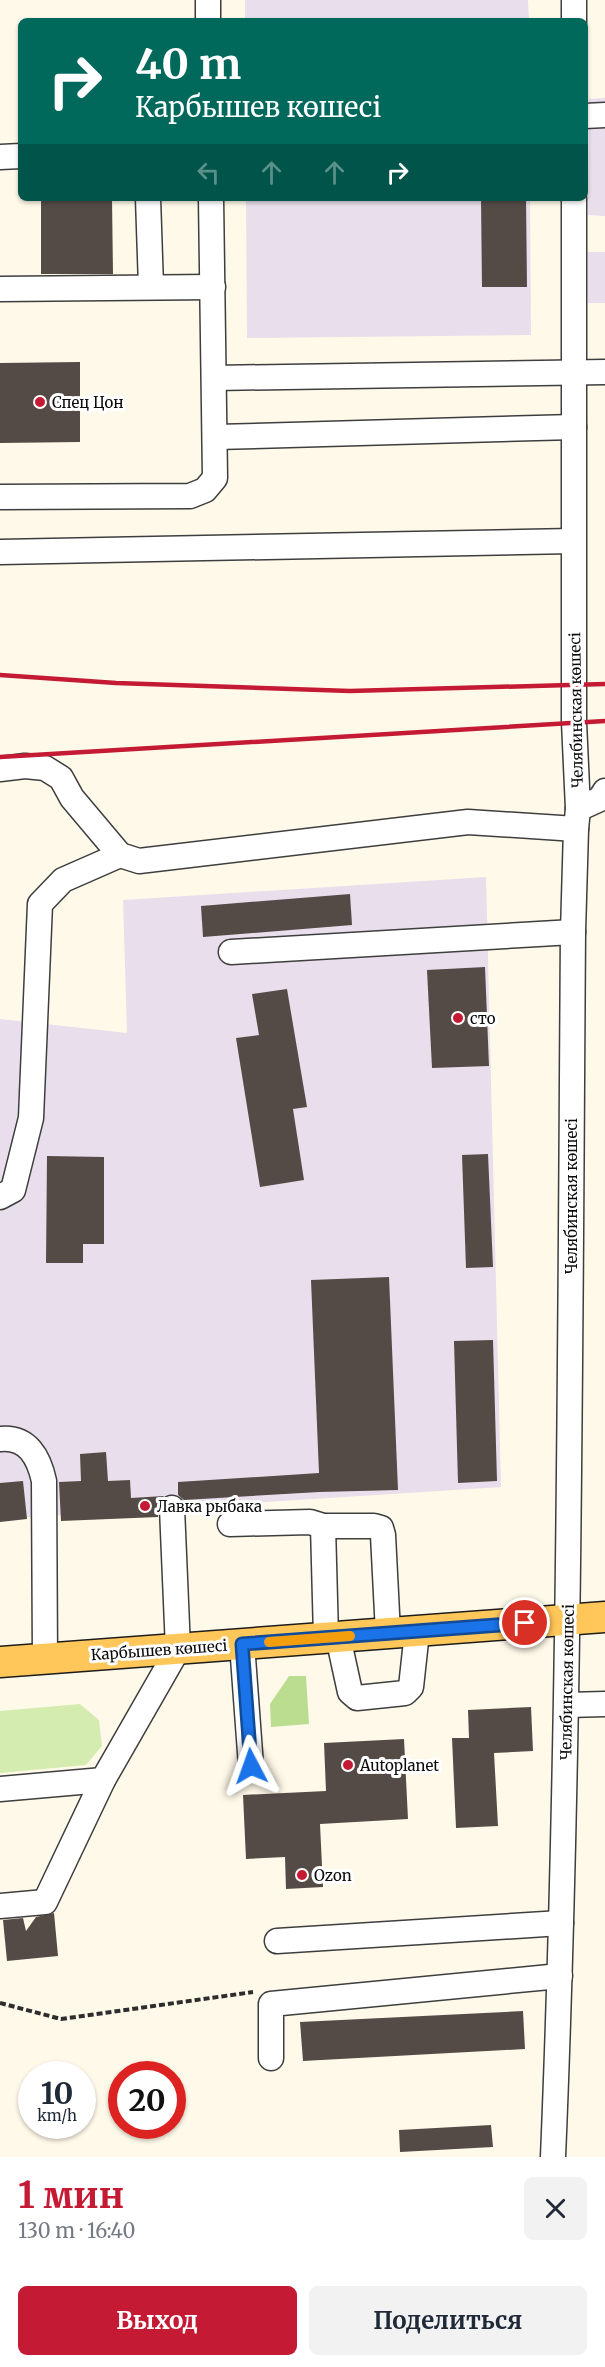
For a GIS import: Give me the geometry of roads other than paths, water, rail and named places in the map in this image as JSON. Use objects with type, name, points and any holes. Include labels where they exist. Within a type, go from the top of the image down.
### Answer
[{"type":"main road","name":"Карбышев көшесі","points":[[0,1662],[605,1617]]},
{"type":"street","points":[[208,0],[208,18]]},
{"type":"street","points":[[574,0],[574,18]]},
{"type":"street","points":[[588,116],[605,115]]},
{"type":"street","points":[[0,157],[18,156]]},
{"type":"street","points":[[148,201],[151,287]]},
{"type":"street","points":[[0,497],[190,496],[206,490],[215,478],[211,201]]},
{"type":"street","name":"Челябинская көшесі","points":[[553,2157],[569,1619],[573,932],[593,806],[574,722],[574,201]]},
{"type":"street","points":[[0,290],[213,287]]},
{"type":"street","points":[[214,378],[605,372]]},
{"type":"street","points":[[216,437],[574,427]]},
{"type":"street","points":[[0,552],[573,541]]},
{"type":"street","points":[[0,769],[25,766],[45,768],[61,778],[72,798],[120,855],[139,861],[593,806]]},
{"type":"street","points":[[0,1197],[13,1190],[31,1118],[39,904],[63,880],[120,855]]},
{"type":"street","points":[[231,952],[573,932]]},
{"type":"street","points":[[0,1439],[8,1438],[27,1446],[39,1460],[44,1481],[45,1659]]},
{"type":"street","points":[[0,1906],[45,1902],[103,1780],[178,1648],[172,1508]]},
{"type":"street","points":[[230,1524],[310,1522],[323,1526],[381,1528],[388,1633]]},
{"type":"street","points":[[323,1526],[332,1637],[350,1692],[357,1698],[409,1691],[417,1632]]},
{"type":"street","points":[[242,1644],[251,1766]]},
{"type":"street","points":[[567,1705],[605,1704]]},
{"type":"street","points":[[0,1789],[103,1780]]},
{"type":"street","points":[[278,1941],[561,1923]]},
{"type":"street","points":[[270,2058],[271,2004],[560,1976]]},
{"type":"railway","points":[[0,675],[116,683],[350,691],[605,684]]},
{"type":"railway","points":[[0,757],[605,721]]},
{"type":"place","name":"Спец Цон","points":[[40,402]]},
{"type":"place","name":"сто","points":[[458,1018]]},
{"type":"place","name":"Лавка рыбака","points":[[145,1506]]},
{"type":"place","name":"Autoplanet","points":[[348,1765]]},
{"type":"place","name":"Ozon","points":[[302,1875]]}]
